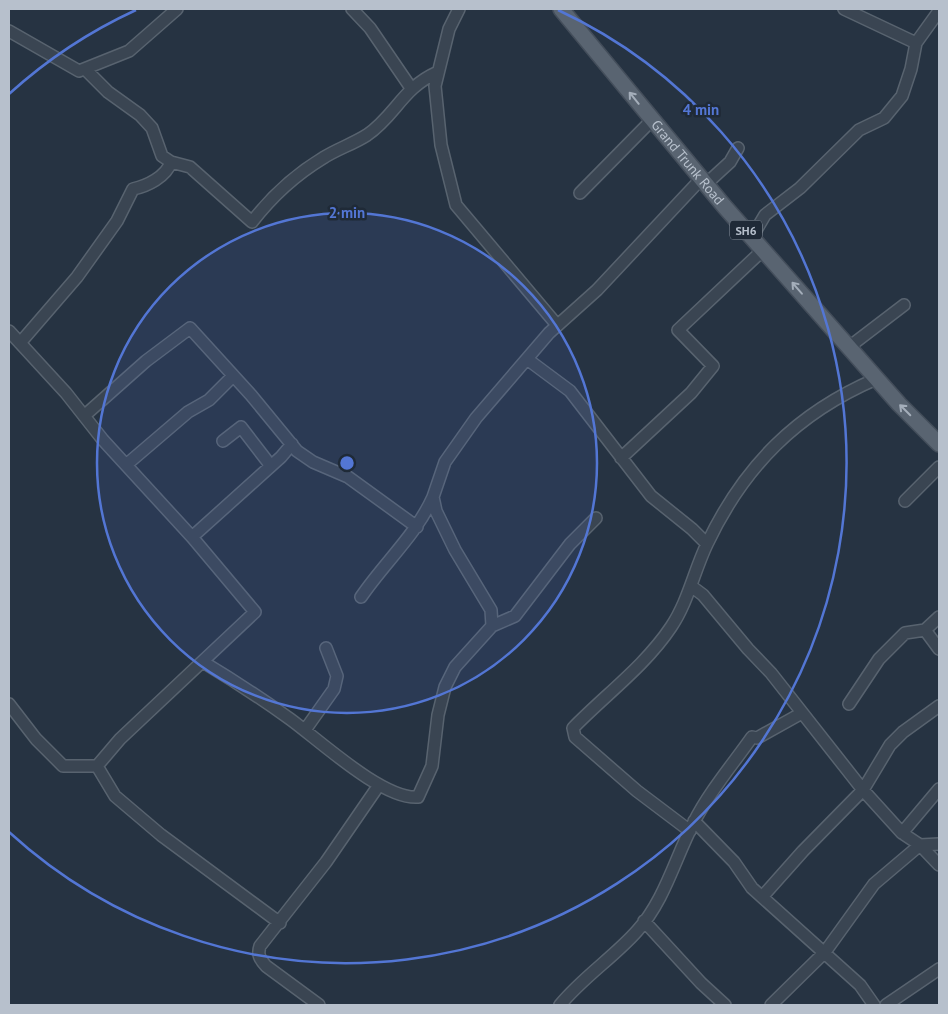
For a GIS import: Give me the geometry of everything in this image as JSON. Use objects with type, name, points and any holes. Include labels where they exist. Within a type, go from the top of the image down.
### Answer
[{"type":"main road","name":"Grand Trunk Road","points":[[561,9],[652,120],[763,250],[876,379],[939,444]]},
{"type":"street","points":[[9,31],[79,72],[129,51],[177,9]]},
{"type":"street","points":[[352,9],[370,28],[411,88]]},
{"type":"street","points":[[459,9],[449,29],[435,86],[441,146],[456,205],[557,325]]},
{"type":"street","points":[[844,9],[916,43]]},
{"type":"street","points":[[752,237],[765,215],[800,188],[859,130],[884,118],[902,96],[911,69],[916,43],[939,11]]},
{"type":"street","points":[[85,69],[108,92],[140,115],[152,128],[162,156],[171,162],[190,167],[252,222],[270,199],[294,178],[323,158],[367,135],[411,88],[438,72]]},
{"type":"street","points":[[580,193],[652,120]]},
{"type":"street","points":[[361,597],[376,574],[417,527],[433,497],[446,462],[476,418],[557,325],[598,290],[704,182],[730,162],[738,148]]},
{"type":"street","points":[[20,343],[77,278],[117,221],[134,189],[148,186],[169,167],[171,162]]},
{"type":"street","points":[[621,458],[691,393],[713,366],[678,330],[763,250]]},
{"type":"street","points":[[849,347],[904,305]]},
{"type":"street","points":[[84,416],[146,361],[190,328],[298,451],[313,462],[348,477],[390,510],[417,527]]},
{"type":"street","points":[[9,331],[66,393],[126,465],[192,537],[255,612],[120,738],[97,766]]},
{"type":"street","points":[[528,359],[570,391],[651,496],[707,544]]},
{"type":"street","points":[[126,465],[188,412],[209,400],[233,376]]},
{"type":"street","points":[[874,1005],[860,985],[825,952],[805,938],[752,888],[734,862],[692,826],[637,791],[575,737],[572,732],[573,728],[637,667],[671,627],[691,586],[707,544],[739,487],[780,438],[822,407],[855,388],[876,379]]},
{"type":"street","points":[[223,441],[241,427],[270,466]]},
{"type":"street","points":[[192,537],[292,444]]},
{"type":"street","points":[[905,501],[939,467]]},
{"type":"street","points":[[433,497],[436,511],[455,550],[491,610],[492,626]]},
{"type":"street","points":[[203,662],[241,685],[379,785],[408,798],[418,797],[432,766],[438,715],[445,687],[455,667],[492,626],[515,616],[570,544],[596,518]]},
{"type":"street","points":[[691,586],[703,595],[748,649],[772,673],[863,790],[902,833],[920,845],[939,865]]},
{"type":"street","points":[[849,704],[879,659],[905,633],[925,630],[939,617]]},
{"type":"street","points":[[925,630],[939,649]]},
{"type":"street","points":[[305,730],[334,689],[337,676],[326,648]]},
{"type":"street","points":[[9,704],[36,739],[63,766],[97,766]]},
{"type":"street","points":[[762,897],[803,851],[863,790],[890,745],[903,732],[939,706]]},
{"type":"street","points":[[560,1005],[603,961],[637,931],[655,906],[692,826],[752,737],[757,738],[802,714]]},
{"type":"street","points":[[97,766],[115,796],[154,829],[280,923]]},
{"type":"street","points":[[319,1005],[260,960],[258,952],[260,946],[280,923],[379,785]]},
{"type":"street","points":[[902,833],[939,789]]},
{"type":"street","points":[[771,1005],[825,952],[874,884],[920,845],[939,844]]},
{"type":"street","points":[[644,921],[701,983],[725,1005]]},
{"type":"street","points":[[886,1005],[939,969]]}]
